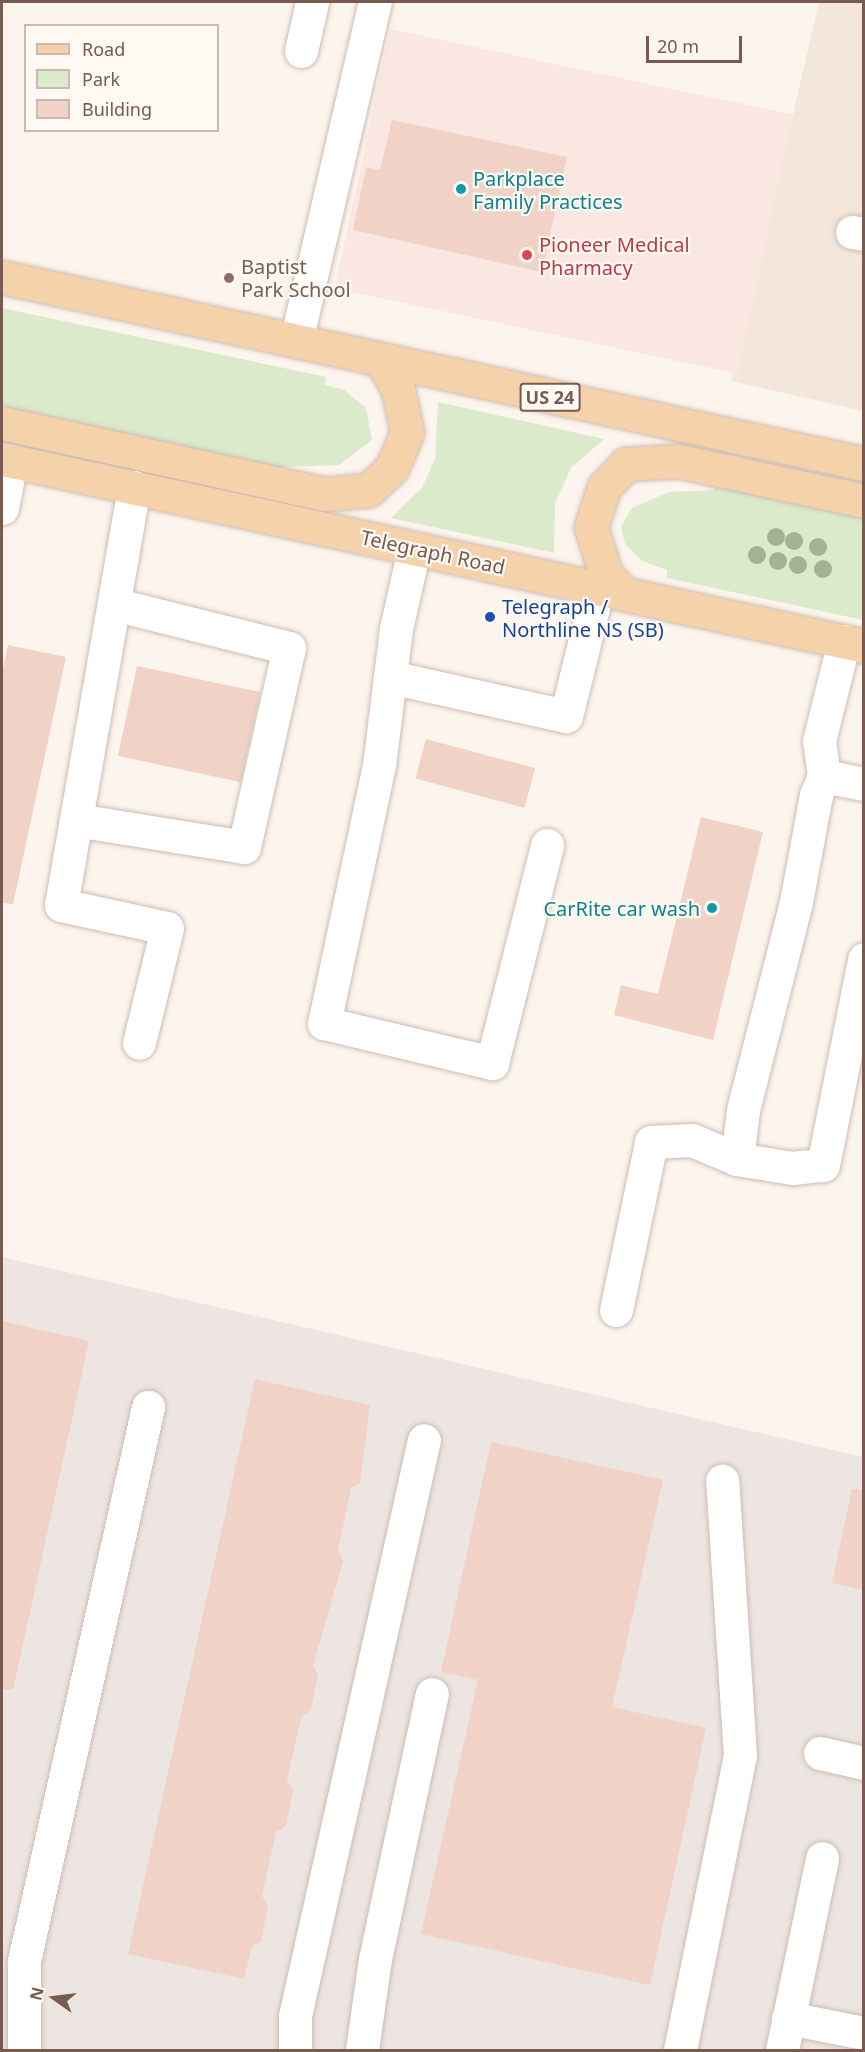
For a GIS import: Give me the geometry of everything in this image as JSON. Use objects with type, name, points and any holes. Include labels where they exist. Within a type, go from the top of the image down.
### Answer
[{"type":"main road","name":"US 24","points":[[2,278],[864,464]]},
{"type":"main road","points":[[2,423],[325,494],[369,490],[392,468],[407,432],[398,389],[381,360]]},
{"type":"main road","name":"Telegraph Road","points":[[6,460],[854,644]]},
{"type":"main road","points":[[610,590],[591,527],[604,487],[626,464],[678,461],[864,501]]},
{"type":"lane","points":[[301,51],[312,2]]},
{"type":"lane","points":[[296,341],[375,2]]},
{"type":"lane","points":[[2,508],[6,460]]},
{"type":"lane","points":[[134,487],[61,905],[166,928],[139,1043]]},
{"type":"lane","points":[[414,549],[390,677],[380,765],[324,1023],[492,1063],[547,844]]},
{"type":"lane","points":[[390,677],[566,716],[610,590]]},
{"type":"lane","points":[[76,820],[244,847],[289,648],[114,604]]},
{"type":"lane","points":[[737,1159],[743,1110],[824,776],[819,741],[854,644]]},
{"type":"lane","points":[[824,776],[864,784]]},
{"type":"lane","points":[[616,1310],[651,1142],[692,1140],[737,1159],[792,1168],[823,1165],[864,959]]},
{"type":"lane","points":[[24,2050],[24,1961],[148,1407]]},
{"type":"lane","points":[[295,2050],[295,2016],[424,1440]]},
{"type":"lane","points":[[680,2050],[740,1756],[722,1481]]},
{"type":"lane","points":[[362,2050],[375,1959],[432,1694]]},
{"type":"lane","points":[[820,1753],[864,1763]]},
{"type":"lane","points":[[782,2050],[822,1858]]},
{"type":"lane","points":[[789,2018],[864,2033]]},
{"type":"shaded area","points":[[819,2],[863,2],[863,411],[731,381]]},
{"type":"shaded area","points":[[390,29],[793,115],[738,374],[335,288]]},
{"type":"shaded area","points":[[2,1257],[863,1457],[863,2050],[2,2050]]},
{"type":"green space","points":[[2,308],[326,377],[325,385],[344,390],[366,408],[372,440],[339,465],[284,467],[281,474],[2,412]]},
{"type":"green space","points":[[438,402],[604,439],[571,468],[555,503],[554,553],[391,518],[422,488],[435,459]]},
{"type":"green space","points":[[715,482],[863,515],[863,620],[667,578],[667,570],[642,561],[625,544],[621,527],[632,508],[669,492],[714,490]]},
{"type":"building","name":"Parkplace Family Practices","points":[[392,120],[567,157],[542,272],[353,230],[366,167],[380,170]]},
{"type":"building","points":[[8,645],[66,657],[13,904],[2,903],[2,673]]},
{"type":"building","points":[[137,666],[260,692],[241,782],[118,756]]},
{"type":"building","points":[[426,739],[535,768],[525,808],[415,779]]},
{"type":"building","name":"CarRite car wash","points":[[701,817],[763,832],[713,1040],[614,1015],[621,985],[658,994]]},
{"type":"building","points":[[2,1321],[89,1341],[13,1690],[2,1689]]},
{"type":"building","points":[[255,1379],[370,1405],[360,1483],[351,1488],[338,1551],[343,1561],[313,1666],[318,1675],[311,1710],[301,1718],[287,1780],[293,1790],[286,1826],[276,1832],[262,1896],[268,1906],[261,1941],[252,1946],[244,1979],[128,1954]]},
{"type":"building","points":[[491,1442],[663,1480],[612,1707],[706,1728],[650,1985],[421,1934],[478,1680],[441,1672]]},
{"type":"building","points":[[852,1489],[864,1490],[864,1590],[832,1583]]},
{"type":"place","name":"Parkplace Family Practices","points":[[461,189]]},
{"type":"place","name":"Pioneer Medical Pharmacy","points":[[527,255]]},
{"type":"place","name":"Baptist Park School","points":[[229,278]]},
{"type":"place","name":"Telegraph / Northline NS (SB)","points":[[490,617]]},
{"type":"place","name":"CarRite car wash","points":[[712,908]]}]
